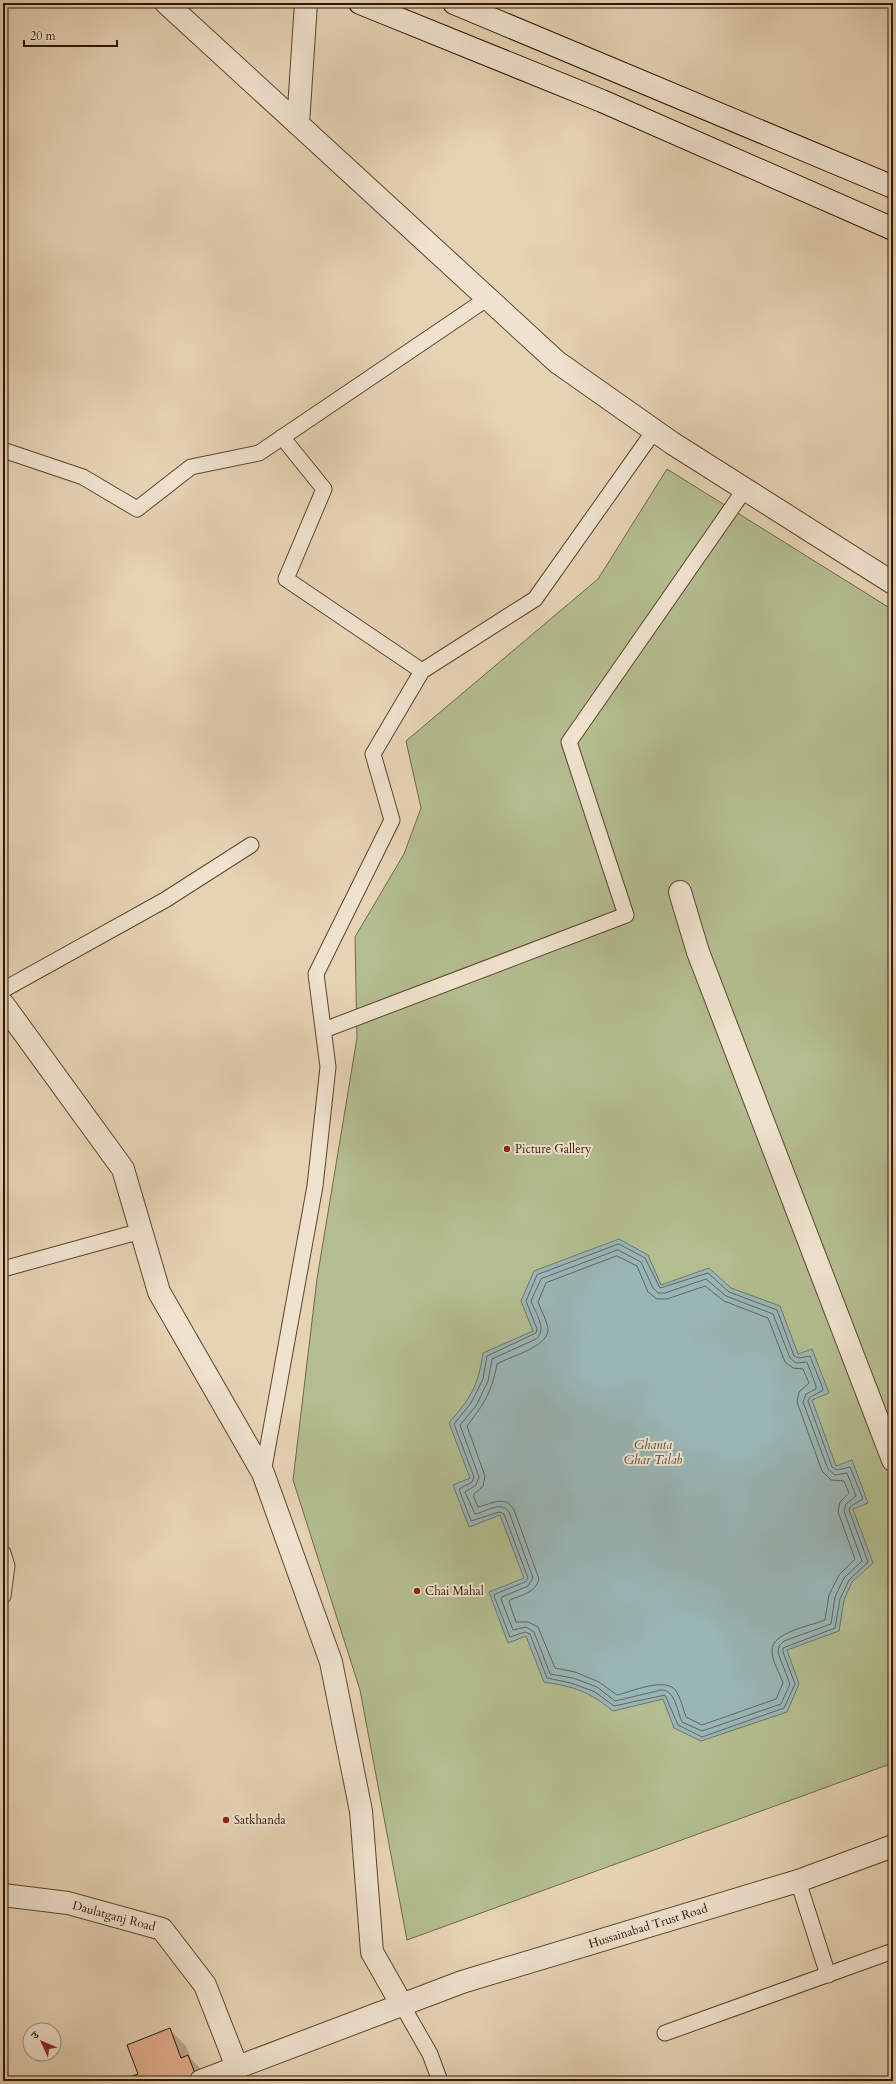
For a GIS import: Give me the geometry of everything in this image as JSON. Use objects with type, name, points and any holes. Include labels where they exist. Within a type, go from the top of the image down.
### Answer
[{"type":"street","points":[[166,3],[557,362],[654,431],[893,583]]},
{"type":"street","points":[[298,124],[306,3]]},
{"type":"street","points":[[360,3],[602,101],[893,229]]},
{"type":"street","points":[[454,3],[893,187]]},
{"type":"street","points":[[680,892],[698,952],[893,1460]]},
{"type":"street","points":[[3,1004],[123,1169],[159,1292],[263,1473],[331,1662],[361,1811],[372,1952],[402,2005]]},
{"type":"street","name":"Hussainabad Trust Road","points":[[201,2081],[462,1982],[798,1881],[893,1846]]},
{"type":"street","name":"Daulatganj Road","points":[[3,1895],[68,1903],[162,1929],[205,1985],[237,2067]]},
{"type":"lane","points":[[3,450],[83,477],[137,509],[191,467],[260,453],[488,298]]},
{"type":"lane","points":[[263,1473],[315,1186],[328,1067],[316,974],[392,820],[372,754],[422,671],[536,599],[654,431]]},
{"type":"lane","points":[[282,437],[324,489],[286,579],[422,671]]},
{"type":"lane","points":[[324,1030],[626,915],[569,742],[745,489]]},
{"type":"lane","points":[[3,990],[165,900],[251,845]]},
{"type":"lane","points":[[3,1269],[141,1231]]},
{"type":"lane","points":[[3,1553],[7,1566],[3,1596]]},
{"type":"lane","points":[[798,1881],[828,1975]]},
{"type":"lane","points":[[665,2033],[893,1952]]},
{"type":"lane","points":[[402,2005],[430,2054],[440,2081]]},
{"type":"green space","points":[[667,469],[893,610],[893,1763],[407,1940],[360,1690],[293,1480],[317,1279],[357,1038],[355,937],[404,854],[421,808],[406,741],[598,579]]},
{"type":"water","name":"Ghanta Ghar Talab","points":[[619,1239],[648,1255],[661,1285],[709,1268],[731,1288],[780,1306],[798,1354],[812,1349],[829,1393],[812,1400],[836,1466],[852,1460],[868,1503],[853,1509],[873,1563],[852,1582],[844,1600],[839,1631],[787,1650],[799,1684],[787,1712],[701,1741],[674,1728],[663,1699],[613,1711],[581,1691],[544,1682],[526,1636],[508,1643],[489,1592],[524,1578],[500,1515],[469,1527],[453,1485],[470,1478],[449,1423],[463,1406],[476,1383],[483,1353],[533,1331],[521,1301],[534,1271]]},
{"type":"building","points":[[170,2028],[181,2058],[188,2055],[198,2081],[131,2081],[130,2077],[138,2074],[127,2045]]},
{"type":"place","name":"Picture Gallery","points":[[507,1149]]},
{"type":"place","name":"Chai Mahal","points":[[417,1591]]},
{"type":"place","name":"Satkhanda","points":[[226,1820]]}]
